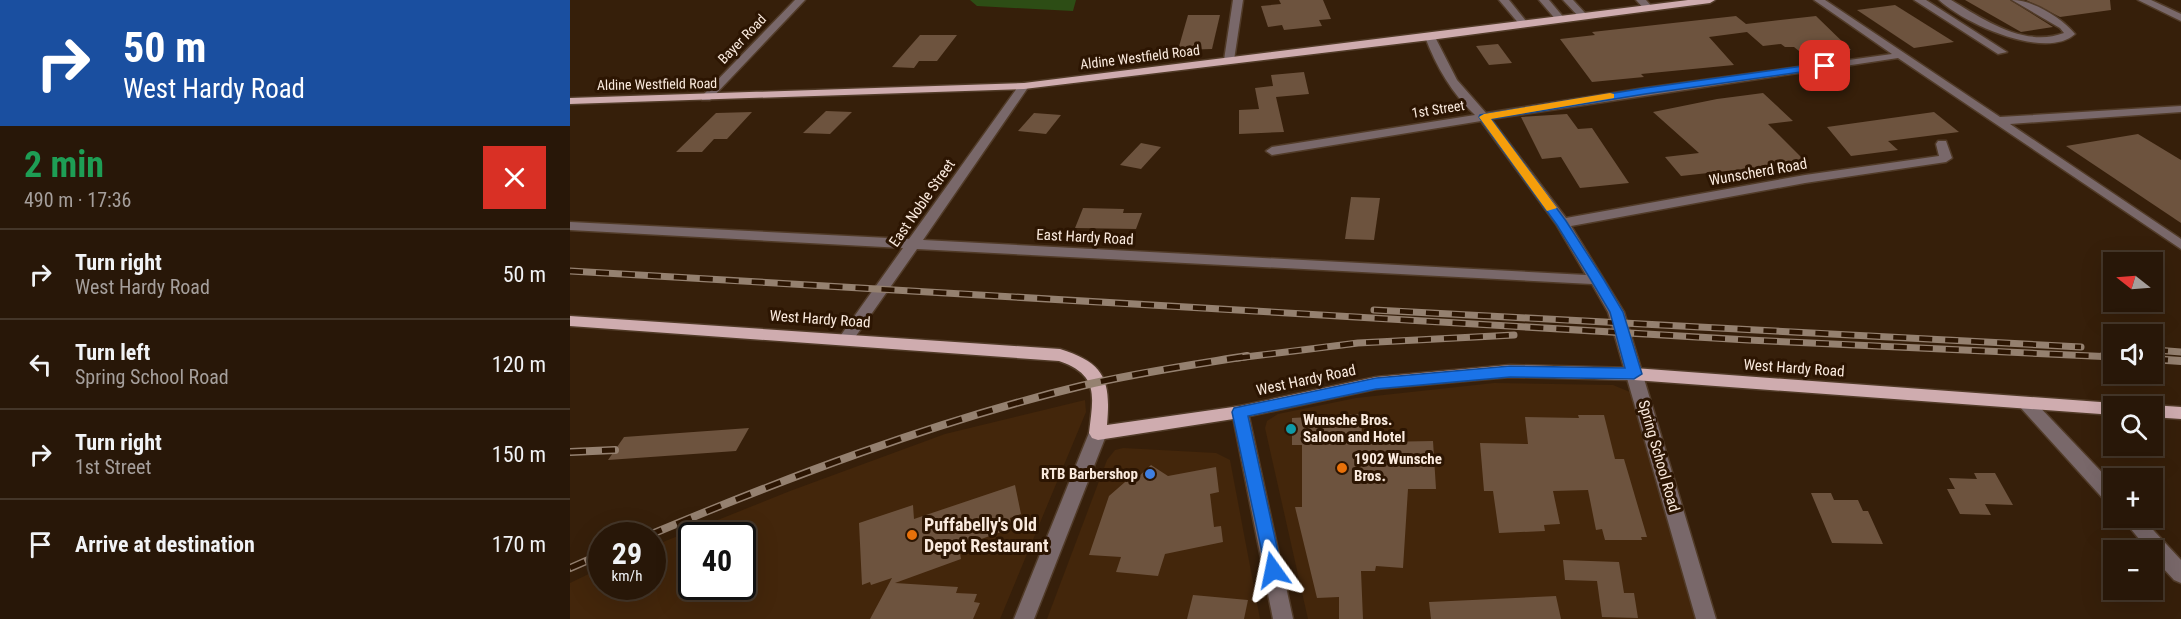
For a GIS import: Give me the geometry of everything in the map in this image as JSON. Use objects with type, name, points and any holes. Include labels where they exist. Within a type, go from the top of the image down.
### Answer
[{"type":"main road","name":"Aldine Westfield Road","points":[[570,101],[1024,86],[1430,37],[1583,16],[1645,4],[1710,0]]},
{"type":"main road","name":"West Hardy Road","points":[[570,321],[1043,353],[1077,360],[1088,366],[1100,382],[1098,433],[1240,412],[1376,383],[1510,371],[1634,374],[2103,408]]},
{"type":"main road","points":[[2163,412],[2181,413]]},
{"type":"street","name":"Bayer Road","points":[[705,98],[800,0]]},
{"type":"street","points":[[1229,60],[1238,0]]},
{"type":"street","points":[[1504,0],[1523,23]]},
{"type":"street","points":[[1544,0],[1560,19]]},
{"type":"street","points":[[1568,0],[1583,16]]},
{"type":"street","points":[[1819,0],[2181,245]]},
{"type":"street","points":[[1919,0],[2002,52]]},
{"type":"street","points":[[1944,0],[2003,33],[2017,38],[2042,40],[2070,34],[2063,26],[2017,0]]},
{"type":"street","points":[[2143,0],[2181,18]]},
{"type":"street","name":"Spring School Road","points":[[1430,37],[1436,52],[1470,106],[1484,117],[1562,223],[1617,312],[1706,619]]},
{"type":"street","name":"1st Street","points":[[1272,151],[1645,91],[1893,57]]},
{"type":"street","name":"East Noble Street","points":[[846,339],[1024,86]]},
{"type":"street","points":[[2000,121],[2181,109]]},
{"type":"street","name":"Wunscherd Road","points":[[1562,223],[1643,213],[1807,179],[1889,169],[1946,158],[1942,144]]},
{"type":"street","name":"East Hardy Road","points":[[570,226],[1598,280]]},
{"type":"street","points":[[2026,403],[2103,486]]},
{"type":"street","points":[[1240,412],[1283,619]]},
{"type":"street","points":[[1024,619],[1098,433]]},
{"type":"street","points":[[2140,528],[2181,574]]},
{"type":"shaded area","points":[[1494,383],[1613,385],[1630,392],[1696,619],[1308,619],[1265,428],[1267,421],[1278,414],[1356,398]]},
{"type":"shaded area","points":[[1085,400],[1086,412],[1000,619],[570,619],[570,583],[588,574],[588,600],[666,600],[666,541],[678,536],[678,600],[756,600],[756,522],[713,522],[945,434]]},
{"type":"shaded area","points":[[1123,448],[1216,453],[1230,460],[1260,619],[1047,619],[1107,460],[1115,450]]},
{"type":"green space","points":[[970,0],[1076,0],[1073,11],[977,6]]},
{"type":"building","points":[[1279,0],[1323,0],[1331,19],[1319,20],[1322,26],[1284,30],[1282,25],[1268,27],[1261,6],[1281,4]]},
{"type":"building","points":[[1965,0],[2010,0],[2053,27],[2021,32]]},
{"type":"building","points":[[2026,0],[2110,0],[2111,10],[2060,17]]},
{"type":"building","points":[[1895,5],[1954,42],[1914,48],[1857,10]]},
{"type":"building","points":[[1188,15],[1220,15],[1212,49],[1178,50]]},
{"type":"building","points":[[1736,16],[1746,24],[1816,16],[1851,50],[1799,51],[1794,47],[1785,47],[1781,44],[1763,46],[1747,32],[1709,37],[1734,65],[1641,74],[1644,77],[1592,82],[1560,39],[1595,35],[1592,32]]},
{"type":"building","points":[[920,35],[957,35],[937,61],[919,61],[914,68],[892,67]]},
{"type":"building","points":[[1498,44],[1512,63],[1489,65],[1476,46]]},
{"type":"building","points":[[1304,72],[1309,94],[1276,97],[1284,132],[1239,134],[1239,110],[1259,109],[1255,88],[1273,86],[1271,75]]},
{"type":"building","points":[[1763,93],[1793,121],[1768,124],[1806,162],[1681,176],[1665,157],[1699,153],[1653,112],[1717,99]]},
{"type":"building","points":[[826,111],[852,112],[830,134],[803,133]]},
{"type":"building","points":[[752,112],[727,139],[714,139],[702,152],[676,152],[716,113]]},
{"type":"building","points":[[1934,112],[1959,132],[1888,141],[1898,150],[1851,156],[1827,127]]},
{"type":"building","points":[[1034,113],[1061,115],[1046,134],[1018,131]]},
{"type":"building","points":[[1567,114],[1578,129],[1592,128],[1629,183],[1580,188],[1561,157],[1542,159],[1521,117]]},
{"type":"building","points":[[2138,134],[2181,160],[2181,223],[2066,146]]},
{"type":"building","points":[[1141,143],[1161,147],[1141,169],[1120,165]]},
{"type":"building","points":[[1351,197],[1380,198],[1374,240],[1345,239]]},
{"type":"building","points":[[1083,208],[1124,209],[1123,213],[1142,213],[1136,229],[1075,228]]},
{"type":"building","points":[[1361,414],[1362,438],[1380,438],[1380,442],[1433,441],[1436,489],[1408,489],[1403,568],[1376,566],[1375,571],[1361,571],[1363,619],[1339,619],[1339,597],[1317,598],[1295,507],[1302,507],[1302,445],[1292,445],[1292,418]]},
{"type":"building","points":[[1578,415],[1604,415],[1615,459],[1624,459],[1647,537],[1641,537],[1642,540],[1605,540],[1602,529],[1596,530],[1588,490],[1553,491],[1560,524],[1544,525],[1545,531],[1499,533],[1493,491],[1484,491],[1480,443],[1528,444],[1525,417],[1579,418]]},
{"type":"building","points":[[749,428],[736,451],[608,460],[624,437]]},
{"type":"building","points":[[1151,465],[1168,476],[1216,467],[1219,492],[1210,494],[1214,527],[1221,526],[1223,542],[1165,554],[1158,576],[1116,572],[1121,557],[1089,555],[1109,496],[1133,475],[1137,478]]},
{"type":"building","points":[[1974,473],[1995,473],[2013,505],[1985,504],[1991,515],[1960,514],[1947,489],[1955,489],[1949,478],[1977,479]]},
{"type":"building","name":"Puffabelly's Old Depot Restaurant","points":[[1015,485],[1021,514],[1010,518],[1012,528],[959,547],[961,559],[895,583],[958,587],[956,593],[977,594],[974,602],[980,603],[973,619],[870,619],[892,578],[871,585],[870,582],[862,585],[859,523],[913,505],[914,519]]},
{"type":"building","points":[[1811,493],[1831,493],[1834,500],[1858,500],[1863,511],[1868,511],[1883,544],[1832,543]]},
{"type":"building","points":[[1563,560],[1619,562],[1624,593],[1634,593],[1638,618],[1602,617],[1597,581],[1565,580]]},
{"type":"building","points":[[1193,595],[1248,600],[1244,619],[1187,619]]},
{"type":"building","points":[[1556,596],[1561,619],[1431,619],[1429,602]]},
{"type":"railway","points":[[570,271],[1748,340],[2103,356]]},
{"type":"railway","points":[[1374,310],[2081,347]]},
{"type":"railway","points":[[1237,358],[1358,343],[1514,335]]},
{"type":"railway","points":[[2163,351],[2181,352]]},
{"type":"railway","points":[[666,528],[861,452],[971,416],[1102,381],[1247,356]]},
{"type":"railway","points":[[2163,360],[2181,361]]},
{"type":"railway","points":[[570,452],[615,450]]},
{"type":"railway","points":[[570,568],[588,560]]},
{"type":"slow traffic","points":[[1551,208],[1484,117],[1610,96]]},
{"type":"place","name":"Wunsche Bros. Saloon and Hotel","points":[[1291,429]]},
{"type":"place","name":"1902 Wunsche Bros.","points":[[1342,468]]},
{"type":"place","name":"RTB Barbershop","points":[[1150,474]]},
{"type":"place","name":"Puffabelly's Old Depot Restaurant","points":[[912,535]]},
{"type":"route","points":[[1273,570],[1240,412],[1376,383],[1510,371],[1634,374],[1617,312],[1562,223],[1484,117],[1645,91],[1825,66]]}]
